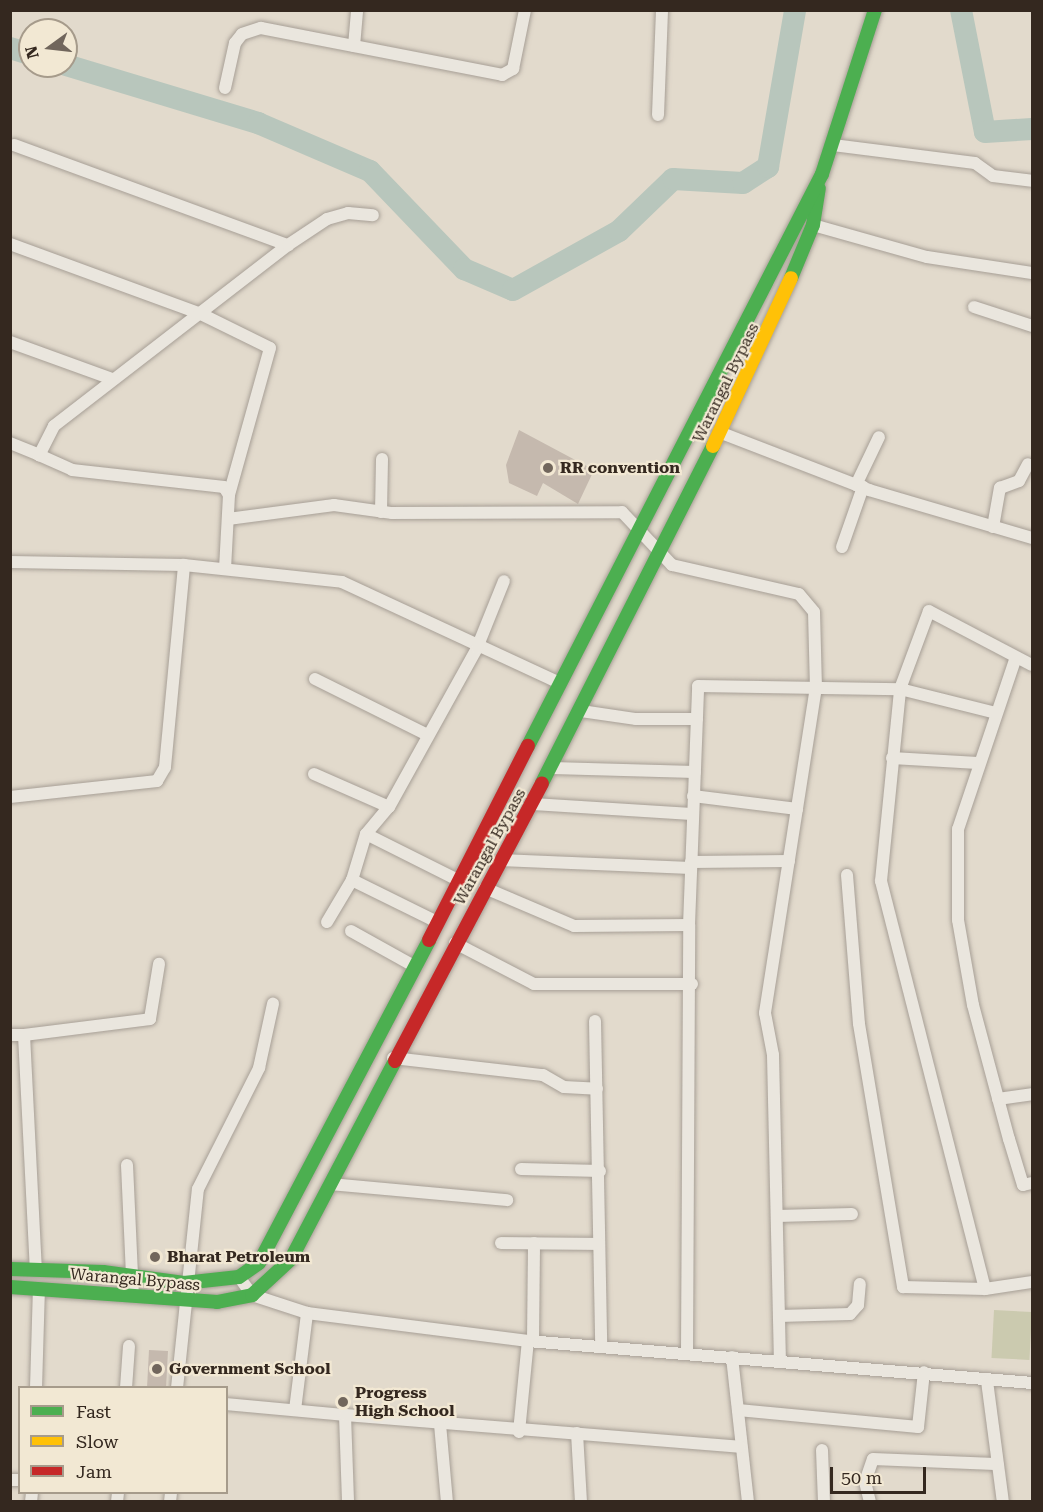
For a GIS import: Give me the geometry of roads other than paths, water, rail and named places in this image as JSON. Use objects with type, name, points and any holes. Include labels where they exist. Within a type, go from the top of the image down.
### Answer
[{"type":"main road","points":[[10,1269],[132,1275],[184,1283],[238,1277],[259,1263],[275,1240],[557,682],[641,526],[764,282],[822,174],[875,10]]},
{"type":"main road","name":"Warangal Bypass","points":[[10,1287],[133,1295],[186,1304],[252,1295],[291,1259],[393,1058],[484,888],[533,804],[581,711],[671,564],[719,432],[775,319],[813,225],[822,174]]},
{"type":"street","points":[[354,46],[357,10]]},
{"type":"street","points":[[225,88],[235,43],[248,31],[261,28],[502,75],[513,69],[525,10]]},
{"type":"street","points":[[658,115],[662,10]]},
{"type":"street","points":[[14,145],[288,245]]},
{"type":"street","points":[[833,145],[975,163],[993,176],[1032,181]]},
{"type":"street","points":[[39,455],[54,426],[288,245],[327,219],[348,213],[373,215]]},
{"type":"street","points":[[813,225],[927,257],[1032,273]]},
{"type":"street","points":[[10,244],[200,313],[264,342],[272,354],[229,495],[225,568]]},
{"type":"street","points":[[974,307],[1032,326]]},
{"type":"street","points":[[10,342],[112,379]]},
{"type":"street","points":[[719,432],[859,486],[1032,538]]},
{"type":"street","points":[[842,547],[859,486],[879,437]]},
{"type":"street","points":[[13,447],[39,455],[72,470],[210,483],[229,495]]},
{"type":"street","points":[[381,512],[382,459]]},
{"type":"street","points":[[993,527],[1000,488],[1019,481],[1031,461]]},
{"type":"street","points":[[228,519],[334,505],[381,512],[622,512],[641,526],[671,564],[799,594],[814,612],[816,687],[765,1013],[773,1055],[780,1360]]},
{"type":"street","points":[[10,562],[184,565],[342,582],[477,648],[557,682]]},
{"type":"street","points":[[10,797],[156,781],[165,767],[184,565]]},
{"type":"street","points":[[327,922],[352,880],[366,834],[389,807],[477,648],[504,581]]},
{"type":"street","points":[[985,1289],[881,881],[900,689],[929,611],[1015,660],[1032,665]]},
{"type":"street","points":[[1015,660],[978,763],[958,829],[957,920],[998,1099],[1023,1185],[1032,1184]]},
{"type":"street","points":[[315,679],[428,735]]},
{"type":"street","points":[[687,1354],[692,984],[689,925],[698,686],[900,689],[996,713]]},
{"type":"street","points":[[581,711],[636,719],[697,719]]},
{"type":"street","points":[[892,758],[978,763]]},
{"type":"street","points":[[552,768],[694,772]]},
{"type":"street","points":[[314,774],[389,807]]},
{"type":"street","points":[[693,796],[797,809]]},
{"type":"street","points":[[533,804],[692,814]]},
{"type":"street","points":[[366,834],[458,880]]},
{"type":"street","points":[[500,860],[691,865],[789,861]]},
{"type":"street","points":[[847,875],[859,1024],[903,1287],[985,1289],[1032,1284]]},
{"type":"street","points":[[352,880],[435,921]]},
{"type":"street","points":[[484,888],[574,926],[689,925]]},
{"type":"street","points":[[351,931],[414,966]]},
{"type":"street","points":[[455,943],[534,984],[692,984]]},
{"type":"street","points":[[10,1035],[150,1019],[159,964]]},
{"type":"street","points":[[177,1386],[186,1304],[184,1283],[198,1189],[259,1068],[273,1004]]},
{"type":"street","points":[[595,1021],[602,1345]]},
{"type":"street","points":[[24,1035],[36,1269]]},
{"type":"street","points":[[393,1058],[543,1075],[564,1087],[597,1089]]},
{"type":"street","points":[[998,1099],[1032,1094]]},
{"type":"street","points":[[127,1165],[133,1295]]},
{"type":"street","points":[[521,1169],[600,1171]]},
{"type":"street","points":[[330,1185],[507,1200]]},
{"type":"street","points":[[777,1216],[852,1214]]},
{"type":"street","points":[[501,1243],[599,1244]]},
{"type":"street","points":[[519,1432],[531,1341],[534,1244]]},
{"type":"street","points":[[238,1277],[252,1295],[307,1313],[531,1341],[602,1345],[1032,1383]]},
{"type":"street","points":[[779,1316],[850,1314],[858,1305],[860,1284]]},
{"type":"street","points":[[36,1386],[39,1289]]},
{"type":"street","points":[[295,1410],[307,1313]]},
{"type":"street","points":[[126,1386],[129,1346]]},
{"type":"street","points":[[732,1357],[740,1447],[748,1502]]},
{"type":"street","points":[[738,1410],[918,1427],[924,1372]]},
{"type":"street","points":[[987,1380],[995,1464],[1004,1502]]},
{"type":"street","points":[[228,1404],[519,1432],[577,1433],[740,1447]]},
{"type":"street","points":[[345,1414],[348,1502]]},
{"type":"street","points":[[440,1424],[447,1502]]},
{"type":"street","points":[[577,1433],[581,1502]]},
{"type":"street","points":[[822,1450],[824,1502]]},
{"type":"street","points":[[870,1502],[865,1482],[873,1459],[995,1464]]},
{"type":"waterway","points":[[78,69],[258,123],[370,171],[464,269],[513,290],[619,231],[673,179],[743,183],[768,167],[795,10]]},
{"type":"waterway","points":[[961,10],[985,132],[1032,129]]},
{"type":"waterway","points":[[10,48],[18,50]]},
{"type":"place","name":"RR convention","points":[[548,468]]},
{"type":"place","name":"Bharat Petroleum","points":[[155,1257]]},
{"type":"place","name":"Government School","points":[[157,1369]]},
{"type":"place","name":"Progress High School","points":[[343,1402]]}]
